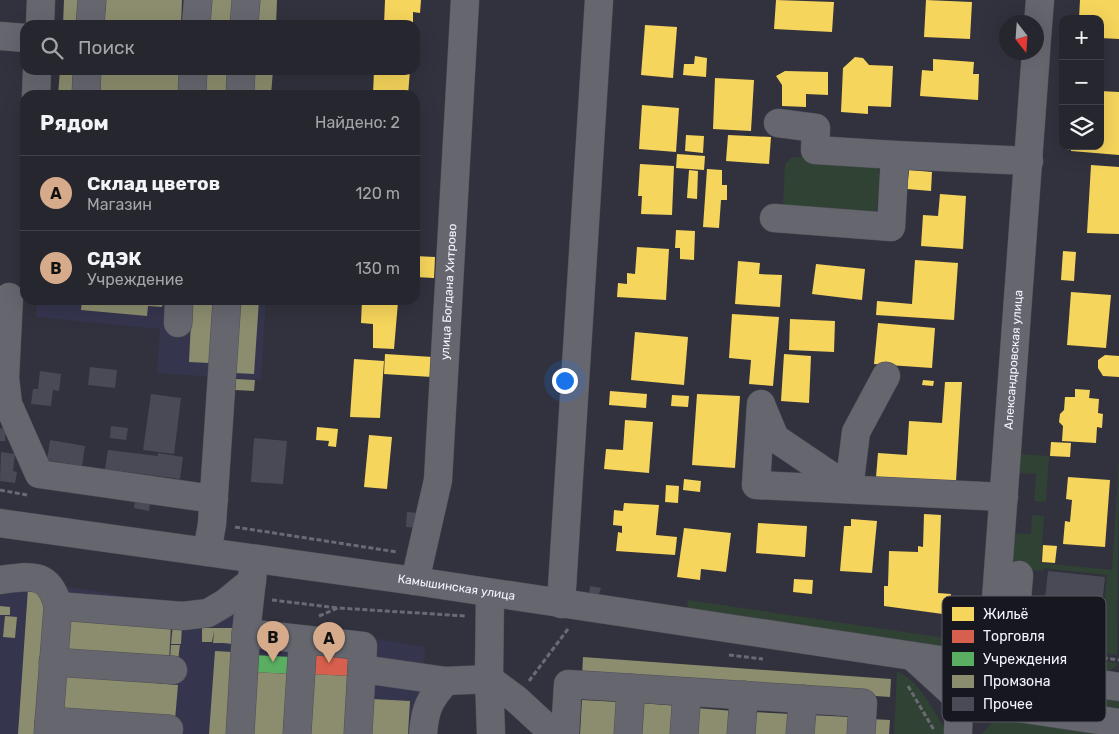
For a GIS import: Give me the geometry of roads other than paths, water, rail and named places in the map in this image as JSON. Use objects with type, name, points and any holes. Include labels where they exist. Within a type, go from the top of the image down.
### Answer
[{"type":"street","points":[[40,20],[41,0]]},
{"type":"street","points":[[90,20],[92,0]]},
{"type":"street","points":[[196,20],[198,0]]},
{"type":"street","points":[[244,20],[246,0]]},
{"type":"street","name":"улица Богдана Хитрово","points":[[415,582],[438,480],[465,0]]},
{"type":"street","points":[[560,616],[599,0]]},
{"type":"street","name":"Александровская улица","points":[[1039,15],[1040,0]]},
{"type":"street","points":[[0,36],[20,38]]},
{"type":"street","name":"Александровская улица","points":[[1002,596],[1004,497],[1035,60]]},
{"type":"street","points":[[36,90],[37,75]]},
{"type":"street","points":[[86,90],[88,75]]},
{"type":"street","points":[[192,90],[193,75]]},
{"type":"street","points":[[240,90],[241,75]]},
{"type":"street","points":[[778,123],[816,128],[815,150],[1028,161]]},
{"type":"street","points":[[774,218],[891,226],[895,155]]},
{"type":"street","points":[[11,297],[5,378],[8,404],[38,474],[214,499]]},
{"type":"street","points":[[207,552],[214,499],[227,305]]},
{"type":"street","points":[[886,376],[856,432],[849,488],[1004,497]]},
{"type":"street","name":"Камышинская улица","points":[[0,523],[207,552],[252,579],[415,582],[490,605],[908,668],[942,668]]},
{"type":"street","points":[[1015,596],[1019,575]]},
{"type":"street","points":[[0,580],[24,578],[45,581],[54,590],[58,606],[49,727],[169,729]]},
{"type":"street","points":[[58,606],[183,616],[208,613],[225,603],[252,579]]},
{"type":"street","points":[[240,734],[246,633],[252,579]]},
{"type":"street","points":[[490,605],[489,679],[491,734]]},
{"type":"street","points":[[246,633],[308,629],[363,646],[358,734]]},
{"type":"street","points":[[297,734],[308,629]]},
{"type":"street","points":[[54,662],[173,670]]},
{"type":"street","points":[[908,668],[942,689]]},
{"type":"street","points":[[362,669],[446,681],[489,679],[516,699],[554,734]]},
{"type":"street","points":[[424,734],[425,713],[429,702],[446,681]]},
{"type":"street","points":[[565,734],[568,684],[863,703],[861,734]]},
{"type":"street","name":"Камышинская улица","points":[[1106,686],[1119,688]]},
{"type":"street","points":[[628,734],[631,688]]},
{"type":"street","points":[[684,734],[687,692]]},
{"type":"street","points":[[741,734],[744,695]]},
{"type":"street","points":[[800,734],[803,699]]},
{"type":"street","points":[[1106,721],[1119,723]]},
{"type":"place","name":"СДЭК","points":[[273,662]]},
{"type":"place","name":"Склад цветов","points":[[329,663]]}]
